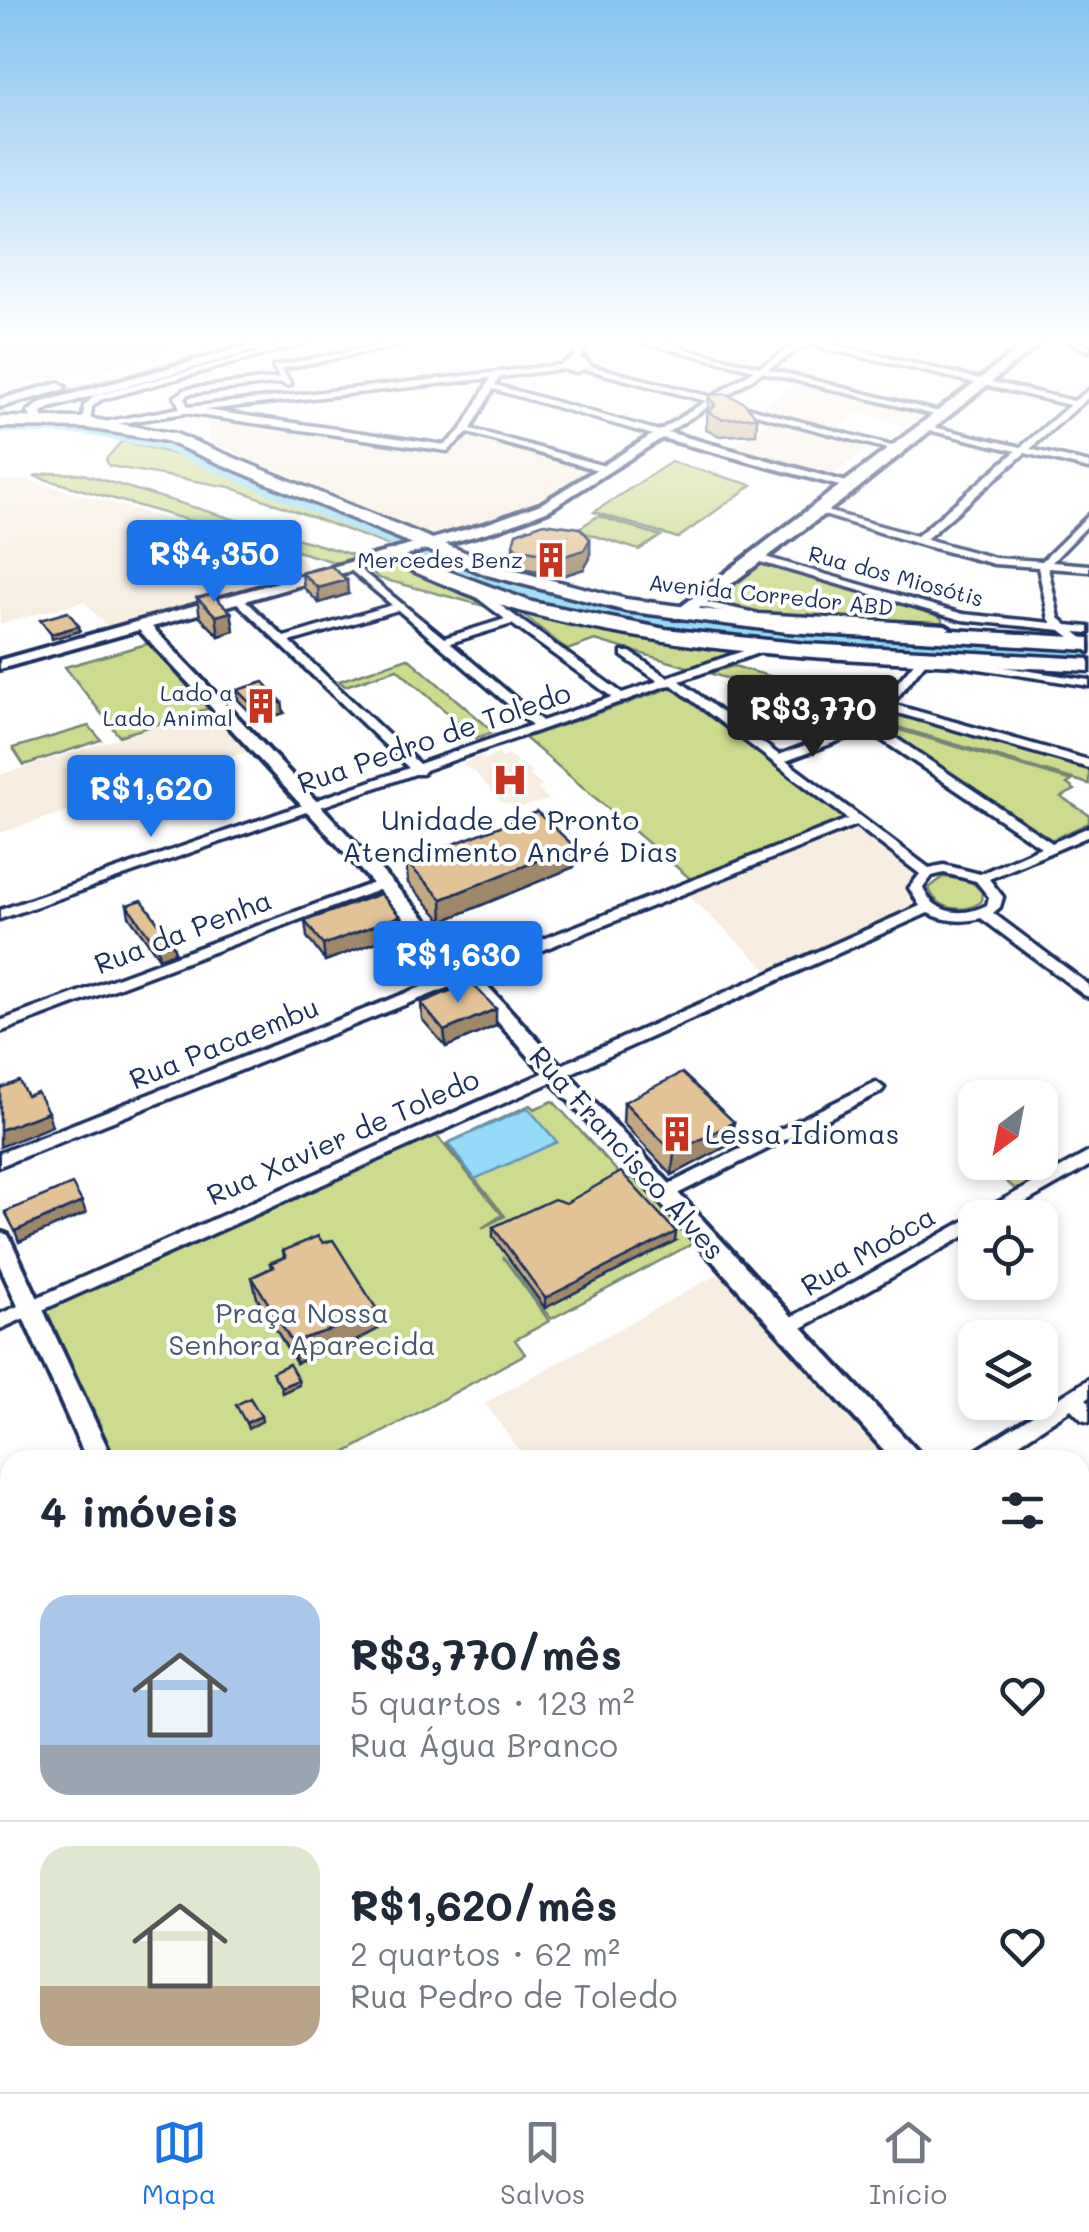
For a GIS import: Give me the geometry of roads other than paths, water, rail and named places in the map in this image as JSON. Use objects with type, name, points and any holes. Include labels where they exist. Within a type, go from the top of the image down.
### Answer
[{"type":"highway","name":"Avenida Corredor ABD","points":[[173,437],[427,545],[531,583],[689,609],[1021,640],[1087,642]]},
{"type":"highway","name":"Avenida Corredor ABD","points":[[396,553],[469,588],[578,618],[658,634],[771,646],[1089,665]]},
{"type":"main road","points":[[689,609],[914,437]]},
{"type":"street","points":[[365,437],[442,448],[454,446],[461,437]]},
{"type":"street","points":[[490,437],[606,469]]},
{"type":"street","points":[[0,664],[427,545],[545,506],[656,437]]},
{"type":"street","points":[[670,437],[851,485]]},
{"type":"street","points":[[855,437],[899,448]]},
{"type":"street","points":[[970,437],[1089,466]]},
{"type":"street","points":[[918,541],[1038,437]]},
{"type":"street","points":[[818,512],[994,561],[1089,568]]},
{"type":"street","points":[[1043,566],[1089,518]]},
{"type":"street","name":"Rua dos Miosótis","points":[[754,557],[980,621],[1055,627]]},
{"type":"street","points":[[352,566],[542,727]]},
{"type":"street","points":[[1043,566],[1055,627]]},
{"type":"street","points":[[469,588],[623,699]]},
{"type":"street","points":[[237,598],[419,771]]},
{"type":"street","points":[[282,641],[398,607]]},
{"type":"street","points":[[689,609],[908,626],[940,633],[946,617],[940,611]]},
{"type":"street","points":[[442,642],[515,619]]},
{"type":"street","name":"Rua Francisco Alves","points":[[142,624],[315,807],[662,1194],[900,1450]]},
{"type":"street","points":[[1021,640],[1055,627],[1087,642]]},
{"type":"street","name":"Rua Pedro de Toledo","points":[[0,914],[771,646]]},
{"type":"street","points":[[626,654],[778,760],[927,874],[962,870],[981,878],[996,897],[992,907],[984,914],[955,917],[930,908],[916,888],[927,874]]},
{"type":"street","points":[[778,760],[868,725],[926,655]]},
{"type":"street","points":[[958,663],[1089,684]]},
{"type":"street","points":[[887,706],[1089,764]]},
{"type":"street","points":[[868,725],[1051,848]]},
{"type":"street","name":"Rua Pacaembu","points":[[0,1160],[858,820]]},
{"type":"street","points":[[981,878],[1089,831]]},
{"type":"street","name":"Rua da Penha","points":[[0,1027],[384,883]]},
{"type":"street","name":"Rua Xavier de Toledo","points":[[0,1322],[552,1072],[930,908]]},
{"type":"street","points":[[984,914],[1089,992]]},
{"type":"street","points":[[662,1194],[876,1088]]},
{"type":"street","points":[[1015,1200],[1089,1158]]},
{"type":"street","name":"Rua Moóca","points":[[787,1328],[958,1232]]},
{"type":"street","points":[[0,1241],[96,1450]]},
{"type":"street","points":[[993,1450],[1081,1393],[1089,1414]]},
{"type":"water","points":[[528,1108],[557,1142],[475,1179],[448,1143]]},
{"type":"waterway","points":[[119,437],[168,446],[507,588],[630,616],[731,630],[1089,653]]},
{"type":"place","name":"Mercedes Benz","points":[[551,560]]},
{"type":"place","name":"Lado a Lado Animal","points":[[261,706]]},
{"type":"place","name":"Unidade de Pronto Atendimento André Dias","points":[[510,780]]},
{"type":"place","name":"Lessa Idiomas","points":[[677,1134]]},
{"type":"park label","name":"Praça Nossa Senhora Aparecida","points":[[302,1329]]}]
